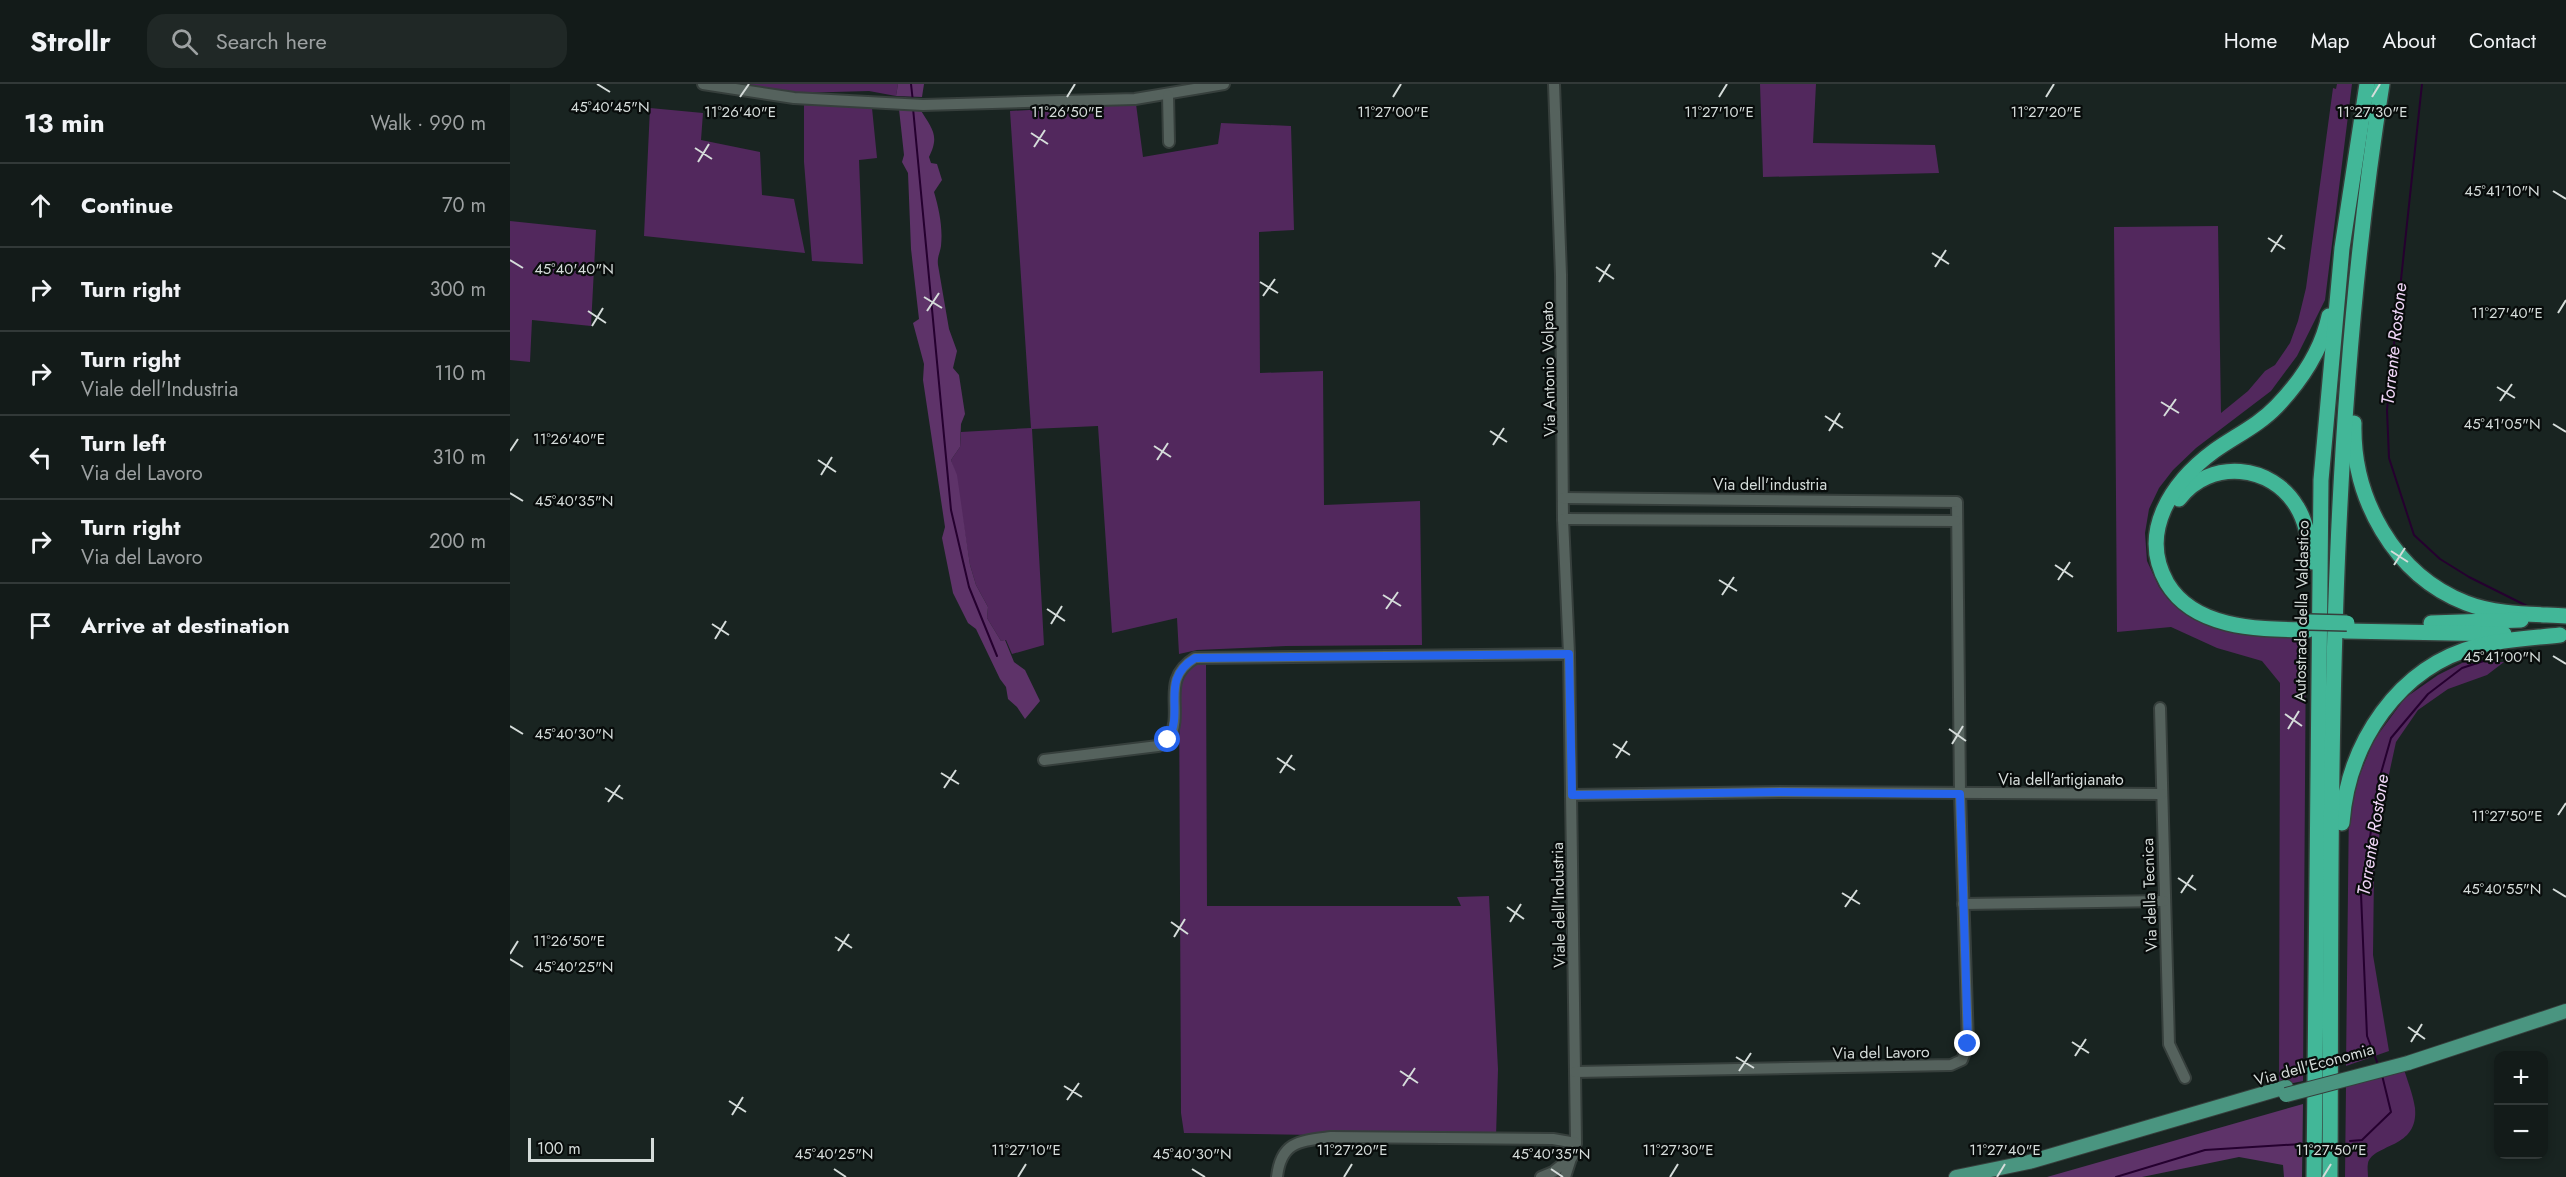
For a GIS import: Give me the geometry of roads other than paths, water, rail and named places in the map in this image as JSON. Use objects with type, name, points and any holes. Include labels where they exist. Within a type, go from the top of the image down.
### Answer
[{"type":"highway","name":"Autostrada della Valdastico","points":[[2314,1177],[2312,621],[2321,480],[2342,248],[2367,84]]},
{"type":"highway","points":[[2330,1177],[2337,580],[2346,394],[2360,243],[2382,84]]},
{"type":"highway","points":[[2360,243],[2354,440],[2363,487],[2379,527],[2413,569],[2441,591],[2467,604],[2566,618]]},
{"type":"highway","points":[[2312,621],[2239,626],[2198,611],[2182,600],[2167,581],[2158,561],[2155,539],[2158,521],[2177,486],[2214,451],[2249,429],[2277,407],[2317,351],[2326,326],[2342,248]]},
{"type":"highway","points":[[2312,621],[2308,538],[2298,509],[2287,494],[2266,477],[2238,471],[2217,473],[2190,486],[2175,503],[2163,534],[2168,568],[2180,587],[2205,607],[2226,615],[2265,621],[2312,621],[2346,627],[2563,635]]},
{"type":"highway","points":[[2346,627],[2566,618]]},
{"type":"highway","points":[[2331,1126],[2338,1051],[2343,813],[2348,780],[2362,744],[2378,717],[2400,691],[2442,660],[2478,646],[2563,635]]},
{"type":"main road","name":"Via dell'Economia","points":[[1956,1177],[2029,1162],[2208,1111],[2430,1056],[2566,1011]]},
{"type":"street","points":[[703,84],[794,98],[922,105],[1135,99],[1221,84]]},
{"type":"street","name":"Via Antonio Volpato","points":[[1554,84],[1561,275],[1563,519],[1569,654]]},
{"type":"street","points":[[1168,94],[1168,140]]},
{"type":"street","name":"Via dell'industria","points":[[1563,498],[1956,502],[1960,794]]},
{"type":"street","points":[[1933,501],[1934,521]]},
{"type":"street","points":[[1563,519],[1956,521]]},
{"type":"street","points":[[1044,760],[1158,746],[1168,740],[1174,721],[1175,683],[1178,673],[1195,658],[1569,654]]},
{"type":"street","name":"Viale dell'Industria","points":[[1565,1177],[1576,1143],[1569,654]]},
{"type":"street","name":"Via della Tecnica","points":[[2160,708],[2169,1044],[2185,1078]]},
{"type":"street","points":[[1572,795],[1780,792],[1960,794]]},
{"type":"street","name":"Via dell'artigianato","points":[[1960,794],[2162,794]]},
{"type":"street","name":"Via del Lavoro","points":[[1575,1072],[1951,1065],[1962,1060],[1968,1044],[1960,794]]},
{"type":"street","points":[[1963,904],[2164,901]]},
{"type":"street","points":[[1276,1177],[1278,1163],[1284,1151],[1295,1143],[1331,1137],[1553,1139],[1576,1143]]},
{"type":"street","points":[[1541,1177],[1553,1172],[1573,1156]]},
{"type":"waterway","points":[[911,84],[913,102]]},
{"type":"waterway","name":"Torrente Rostone","points":[[2422,84],[2387,410],[2389,458],[2414,535],[2440,559],[2469,577],[2529,607]]},
{"type":"waterway","points":[[913,108],[951,510],[969,587],[997,656]]},
{"type":"waterway","name":"Torrente Rostone","points":[[2379,1067],[2367,1036],[2361,894],[2379,780],[2391,738],[2428,694],[2462,668],[2493,658],[2524,656]]},
{"type":"waterway","name":"Torrente Rostone","points":[[2350,1141],[2362,1140],[2391,1112],[2382,1075]]},
{"type":"waterway","name":"Torrente Rostone","points":[[2116,1177],[2205,1150],[2302,1144]]}]
